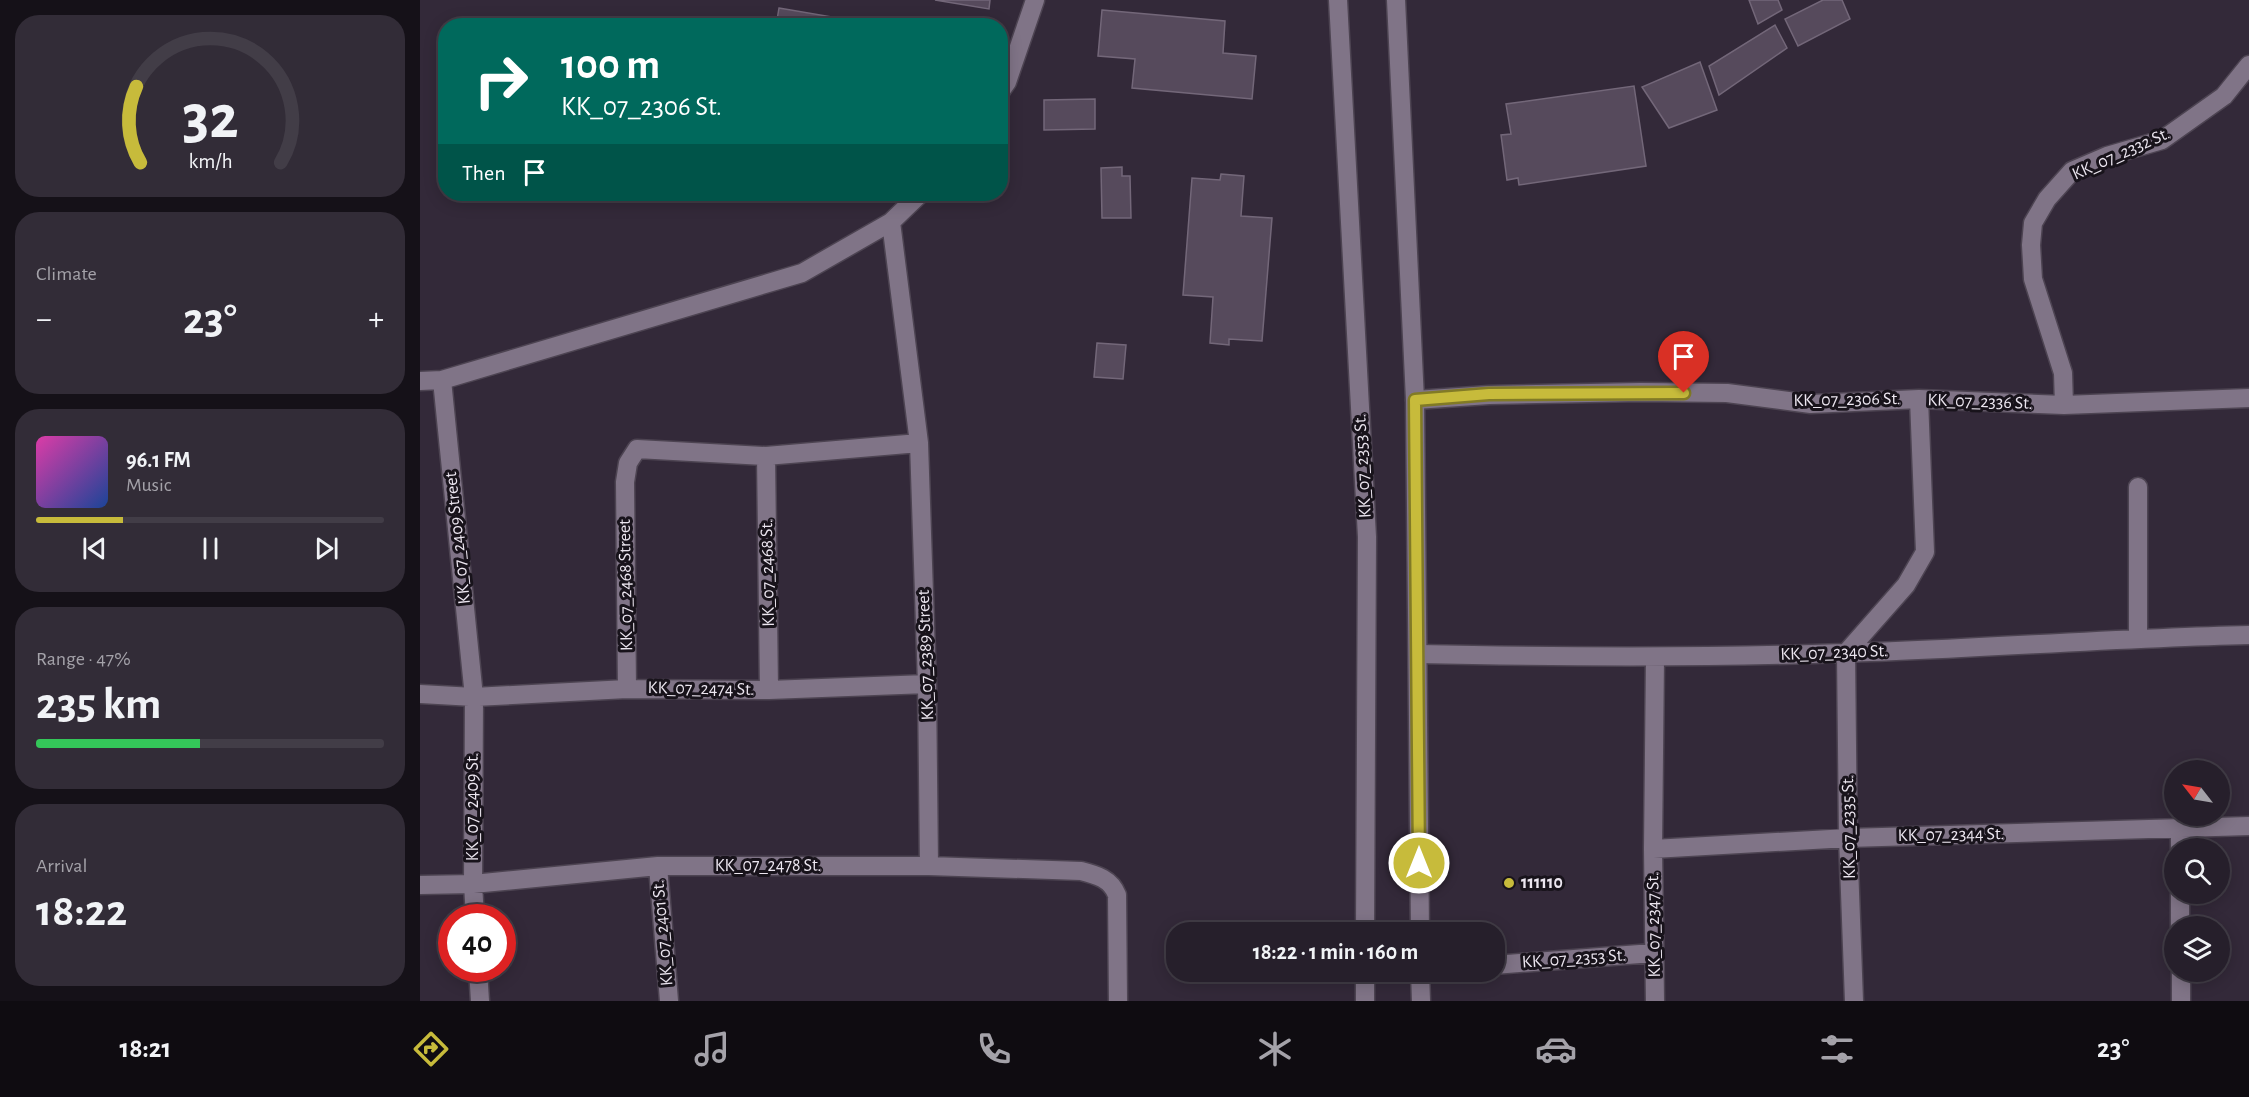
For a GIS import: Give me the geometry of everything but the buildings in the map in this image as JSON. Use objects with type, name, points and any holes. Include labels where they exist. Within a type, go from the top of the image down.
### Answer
[{"type":"street","name":"KK_07_2353 St.","points":[[1338,0],[1367,537],[1365,922]]},
{"type":"street","points":[[1396,0],[1415,400],[1420,922]]},
{"type":"street","points":[[1008,79],[1033,7]]},
{"type":"street","name":"KK_07_2332 St.","points":[[2064,405],[2062,373],[2033,279],[2031,245],[2033,223],[2048,200],[2072,171],[2107,156],[2162,140],[2224,96],[2249,65]]},
{"type":"street","points":[[420,381],[442,380],[802,273],[891,222],[913,201]]},
{"type":"street","name":"KK_07_2389 Street","points":[[891,222],[919,443],[927,684],[929,867]]},
{"type":"street","name":"KK_07_2409 Street","points":[[442,380],[474,697]]},
{"type":"street","name":"KK_07_2306 St.","points":[[1415,400],[1489,394],[1641,392],[1727,393],[1811,404],[1919,399]]},
{"type":"street","name":"KK_07_2336 St.","points":[[1846,653],[1906,585],[1925,552],[1919,399],[2064,405],[2249,398]]},
{"type":"street","points":[[766,456],[919,443]]},
{"type":"street","name":"KK_07_2468 Street","points":[[627,689],[625,482],[628,463],[638,450],[766,456]]},
{"type":"street","name":"KK_07_2468 St.","points":[[766,456],[769,690]]},
{"type":"street","points":[[2138,487],[2138,638]]},
{"type":"street","name":"KK_07_2340 St.","points":[[1418,654],[1655,658],[1846,653],[2138,638],[2249,635]]},
{"type":"street","name":"KK_07_2335 St.","points":[[1846,653],[1848,838],[1854,1001]]},
{"type":"street","name":"KK_07_2347 St.","points":[[1655,658],[1653,849],[1655,1001]]},
{"type":"street","name":"KK_07_2474 St.","points":[[420,694],[474,697],[627,689],[769,690],[927,684]]},
{"type":"street","name":"KK_07_2409 St.","points":[[474,697],[474,904]]},
{"type":"street","name":"KK_07_2344 St.","points":[[1653,849],[1848,838],[2249,826]]},
{"type":"street","points":[[2180,829],[2180,838]]},
{"type":"street","name":"KK_07_2478 St.","points":[[420,885],[473,884],[658,866],[929,867],[1081,871],[1099,876],[1113,885],[1117,896],[1118,1001]]},
{"type":"street","name":"KK_07_2401 St.","points":[[658,866],[669,1001]]},
{"type":"street","name":"KK_07_2353 St.","points":[[1505,964],[1653,953]]},
{"type":"street","points":[[479,982],[480,1001]]},
{"type":"street","points":[[1365,982],[1365,1001]]},
{"type":"street","points":[[1420,982],[1421,1001]]},
{"type":"street","points":[[2181,982],[2181,1001]]},
{"type":"place","name":"111110","points":[[1509,883]]},
{"type":"route","points":[[1419,863],[1415,400],[1489,394],[1684,393]]}]
